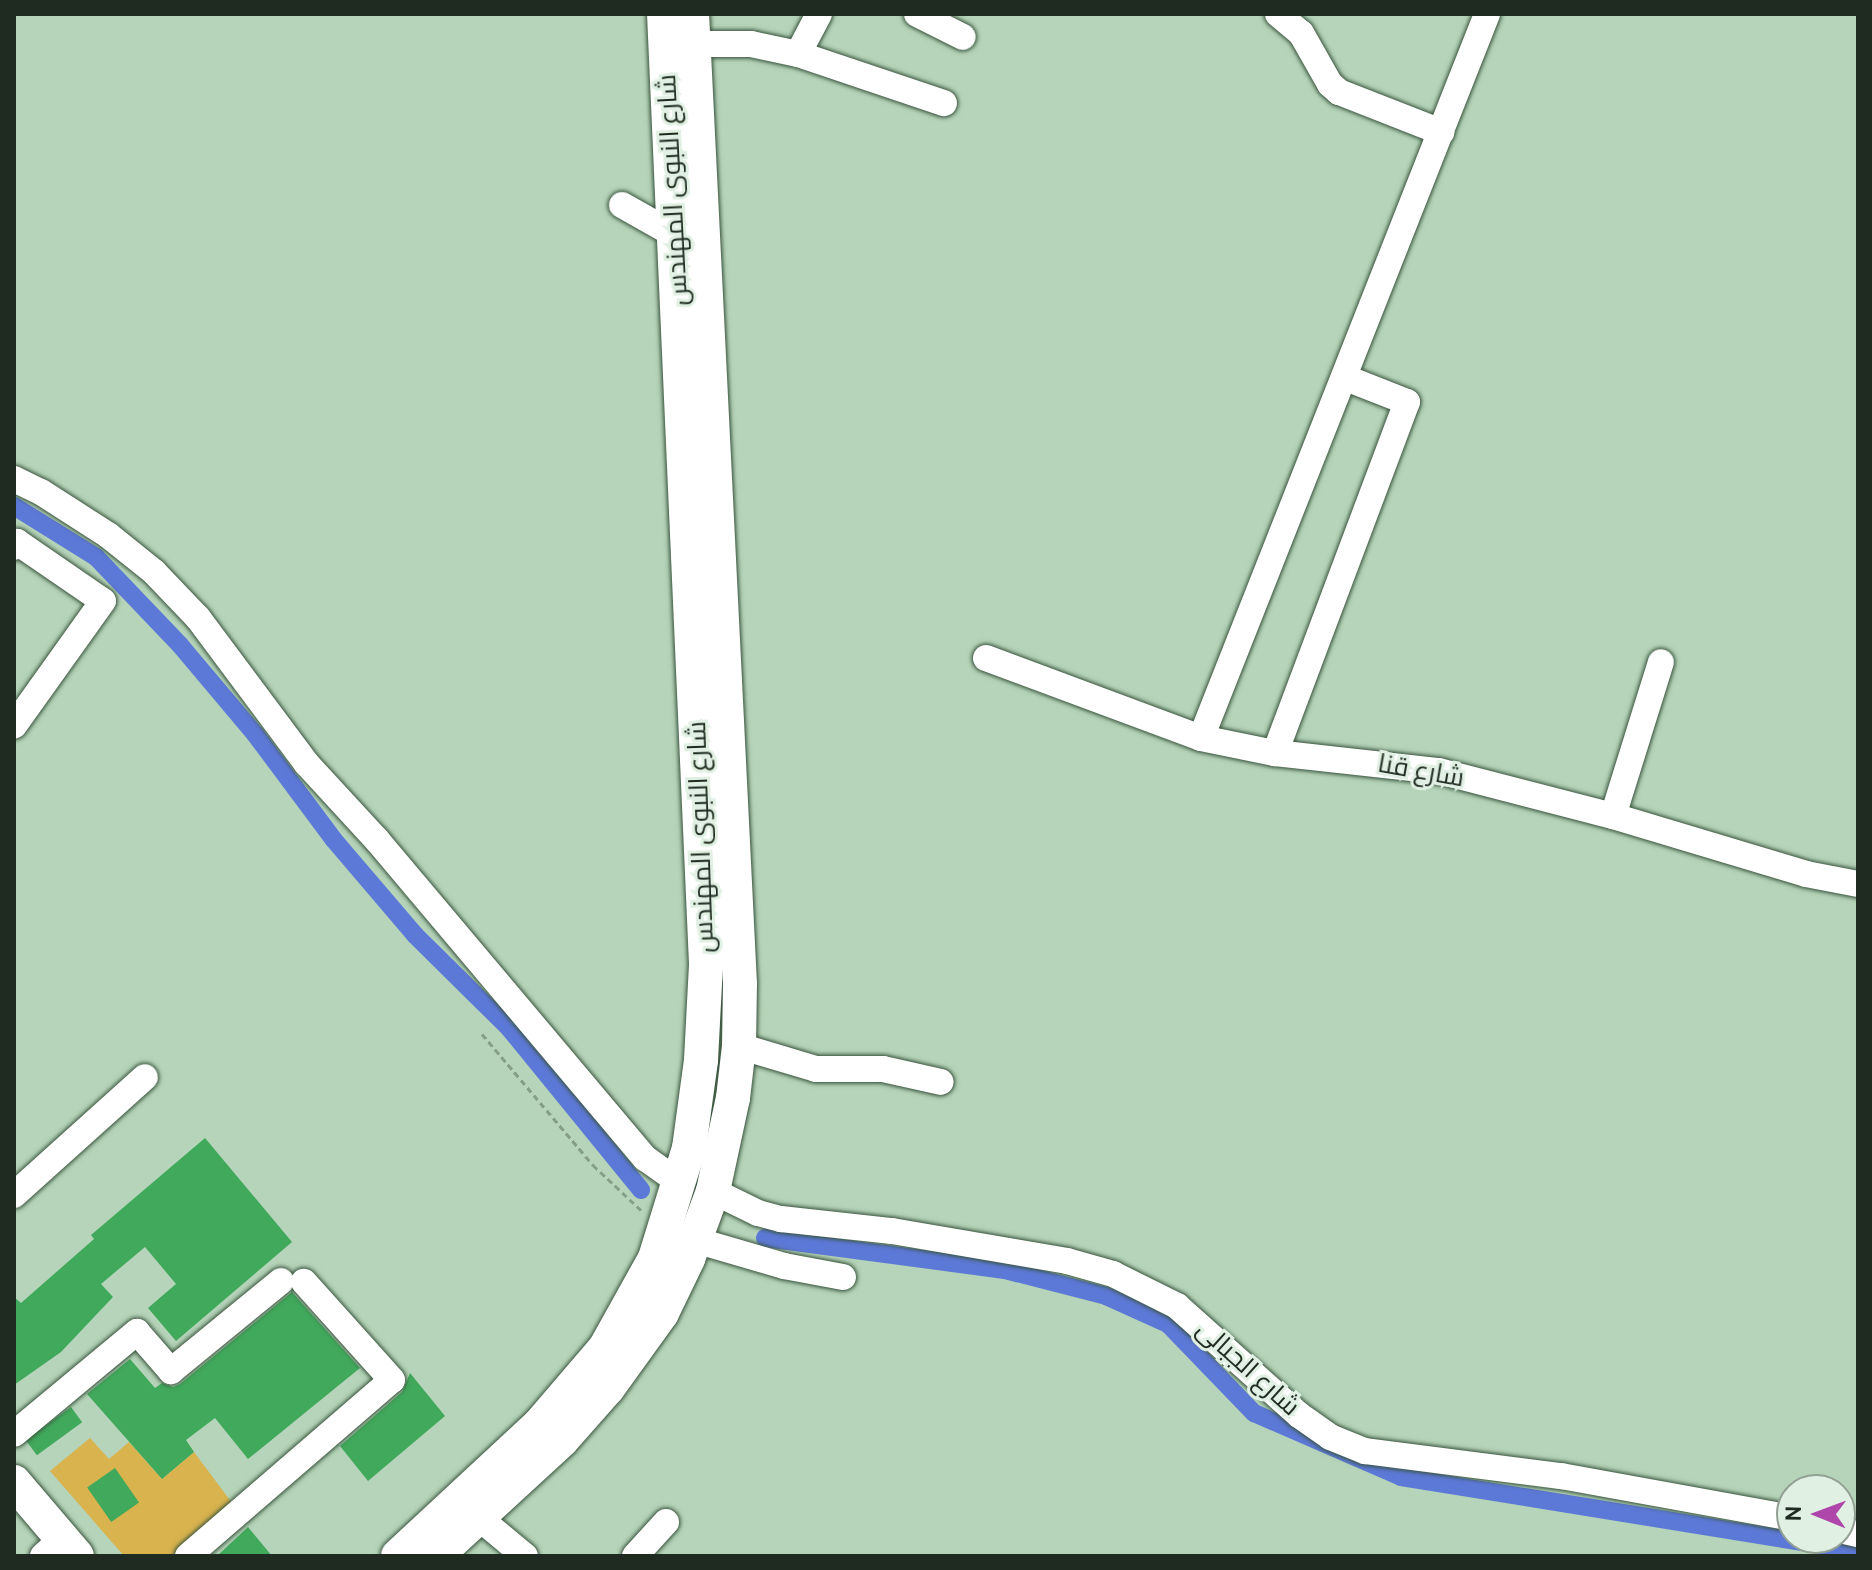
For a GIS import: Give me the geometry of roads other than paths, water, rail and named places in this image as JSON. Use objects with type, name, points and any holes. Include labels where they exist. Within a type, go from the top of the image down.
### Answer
[{"type":"main road","name":"شارع النبوى المهندس","points":[[664,14],[675,235],[713,736]]},
{"type":"main road","name":"شارع النبوى المهندس","points":[[398,1556],[539,1425],[587,1372],[713,1191],[733,1098],[739,1046],[715,786],[692,29]]},
{"type":"main road","name":"شارع النبوى المهندس","points":[[436,1556],[562,1440],[608,1388],[662,1313],[681,1235],[680,1183],[689,1148],[702,1045],[715,786]]},
{"type":"main road","points":[[16,1487],[61,1550]]},
{"type":"street","points":[[798,54],[819,14]]},
{"type":"street","points":[[917,14],[963,37]]},
{"type":"street","points":[[1278,14],[1301,33],[1330,84],[1339,92],[1441,132]]},
{"type":"street","points":[[1201,738],[1346,378],[1487,14]]},
{"type":"street","points":[[692,29],[798,54],[944,103]]},
{"type":"street","points":[[622,205],[675,235]]},
{"type":"street","points":[[1275,753],[1407,402],[1346,378]]},
{"type":"street","points":[[14,479],[41,492],[108,535],[154,572],[198,618],[307,764],[377,840],[645,1158],[680,1183]]},
{"type":"street","points":[[14,547],[17,542],[103,601],[14,726]]},
{"type":"street","name":"شارع قنا","points":[[986,658],[1201,738],[1275,753],[1427,769],[1613,816],[1798,872],[1858,884]]},
{"type":"street","points":[[1613,816],[1661,662]]},
{"type":"street","points":[[739,1046],[816,1069],[883,1069],[941,1082]]},
{"type":"street","points":[[14,1195],[145,1077]]},
{"type":"street","name":"شارع الجبالى","points":[[713,1191],[758,1213],[781,1219],[921,1236],[1067,1261],[1113,1274],[1177,1306],[1306,1421],[1330,1437],[1365,1451],[1561,1476],[1776,1515]]},
{"type":"street","points":[[681,1235],[784,1266],[843,1277]]},
{"type":"street","points":[[14,1434],[137,1332],[171,1371],[292,1281],[392,1380],[188,1556]]},
{"type":"street","points":[[478,1517],[525,1556]]},
{"type":"street","points":[[635,1556],[666,1522]]},
{"type":"waterway","points":[[14,506],[96,557],[180,645],[255,734],[334,840],[415,935],[509,1028],[641,1190]]},
{"type":"waterway","points":[[765,1238],[1005,1270],[1106,1296],[1168,1324],[1254,1413],[1401,1477],[1858,1551]]}]
